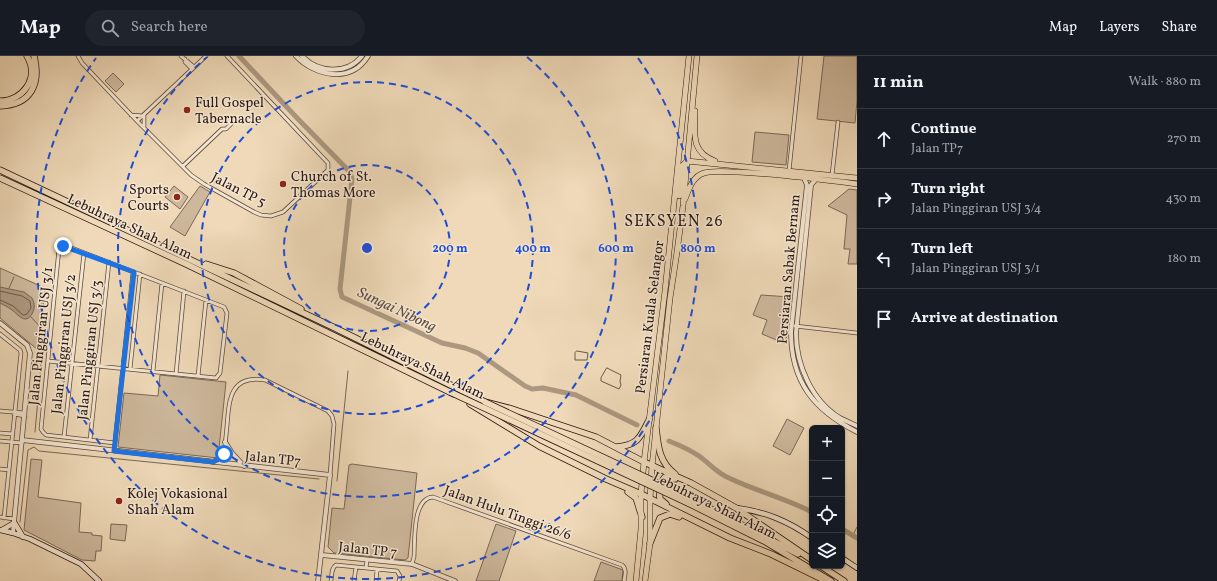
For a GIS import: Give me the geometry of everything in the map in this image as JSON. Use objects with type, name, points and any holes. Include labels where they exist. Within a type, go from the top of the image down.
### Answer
[{"type":"highway","points":[[0,101],[16,98],[27,88],[31,80],[32,72],[27,56]]},
{"type":"highway","points":[[0,106],[14,105],[30,93],[35,84],[37,68],[34,56]]},
{"type":"highway","name":"Lebuhraya Shah Alam","points":[[0,170],[334,327],[809,560]]},
{"type":"highway","name":"Lebuhraya Shah Alam","points":[[0,178],[146,247],[186,264],[450,392],[689,501],[764,541],[831,581]]},
{"type":"highway","points":[[450,392],[539,446],[606,479],[641,494],[693,521],[730,538],[771,554],[826,581]]},
{"type":"highway","points":[[485,402],[596,437],[652,466],[691,483],[736,508],[809,559]]},
{"type":"highway","points":[[616,447],[634,443],[642,435],[649,420]]},
{"type":"highway","points":[[656,428],[663,462],[668,469],[682,480]]},
{"type":"highway","points":[[691,483],[665,477],[659,496],[662,501],[688,515],[693,521]]},
{"type":"highway","points":[[606,479],[633,495],[638,502],[642,517]]},
{"type":"highway","points":[[650,543],[657,523],[660,518],[665,515],[670,514],[693,521]]},
{"type":"highway","points":[[826,569],[844,581]]},
{"type":"main road","name":"Persiaran Kuala Selangor","points":[[636,581],[640,548],[642,517],[641,494],[644,462],[665,292],[689,56]]},
{"type":"main road","name":"Persiaran Kuala Selangor","points":[[645,581],[650,543],[652,466],[670,298],[683,206],[697,56]]},
{"type":"main road","points":[[694,88],[695,141],[698,150],[703,155],[722,164]]},
{"type":"main road","points":[[665,292],[671,266],[682,166],[687,161],[857,178]]},
{"type":"main road","points":[[683,206],[693,182],[704,173],[715,171],[816,179],[857,184]]},
{"type":"main road","points":[[736,508],[753,510],[772,515],[809,536]]},
{"type":"main road","points":[[1,530],[14,521],[23,537]]},
{"type":"main road","points":[[1,530],[23,537],[81,564],[99,581]]},
{"type":"main road","points":[[845,560],[857,568]]},
{"type":"street","name":"Jalan TP 5","points":[[78,56],[82,63],[137,122],[191,175],[248,209],[266,216],[278,214],[288,208],[328,170],[328,163],[227,56]]},
{"type":"street","points":[[181,56],[193,68]]},
{"type":"street","points":[[137,122],[206,56]]},
{"type":"street","points":[[296,56],[311,68],[320,72],[337,75],[360,66],[368,56]]},
{"type":"street","points":[[302,56],[314,65],[329,70],[350,66],[362,56]]},
{"type":"street","points":[[789,171],[801,56]]},
{"type":"street","points":[[189,64],[199,62]]},
{"type":"street","points":[[186,75],[189,64]]},
{"type":"street","points":[[131,115],[144,115]]},
{"type":"street","points":[[144,115],[144,128]]},
{"type":"street","points":[[832,175],[838,122]]},
{"type":"street","points":[[182,166],[222,129],[226,129],[231,124]]},
{"type":"street","name":"Persiaran Sabak Bernam","points":[[804,178],[807,185],[794,326],[796,347],[801,368],[825,406],[840,417],[857,426]]},
{"type":"street","name":"Persiaran Sabak Bernam","points":[[816,179],[811,185],[791,347],[795,367],[805,388],[826,413],[841,424],[857,432]]},
{"type":"street","name":"Jalan Pinggiran USJ 3/1","points":[[115,444],[46,435],[41,429],[59,249],[64,245],[224,307],[227,313],[220,373],[216,378],[198,376]]},
{"type":"street","name":"Jalan Pinggiran USJ 3/2","points":[[64,438],[84,253]]},
{"type":"street","name":"Jalan Pinggiran USJ 3/3","points":[[90,440],[109,262]]},
{"type":"street","points":[[114,451],[134,272]]},
{"type":"street","points":[[130,369],[140,274]]},
{"type":"street","points":[[153,371],[162,283]]},
{"type":"street","points":[[176,374],[184,291]]},
{"type":"street","points":[[48,361],[198,376],[206,300]]},
{"type":"street","points":[[0,323],[30,349],[13,533]]},
{"type":"street","points":[[794,326],[857,333]]},
{"type":"street","points":[[0,334],[20,350],[21,353],[9,470],[2,518],[14,521]]},
{"type":"street","name":"Jalan TP7","points":[[223,463],[229,399],[237,386],[245,380],[253,378],[265,380],[328,411],[332,416],[334,424],[322,555],[318,581]]},
{"type":"street","points":[[805,388],[810,384]]},
{"type":"street","points":[[0,411],[25,414]]},
{"type":"street","points":[[0,433],[13,434]]},
{"type":"street","points":[[0,441],[22,442]]},
{"type":"street","name":"Jalan TP7","points":[[22,442],[223,463],[329,479]]},
{"type":"street","points":[[225,442],[232,453],[244,466]]},
{"type":"street","points":[[213,462],[224,454]]},
{"type":"street","points":[[0,469],[9,470]]},
{"type":"street","name":"Jalan Hulu Tinggi 26/6","points":[[412,564],[414,557],[418,510],[423,502],[430,497],[433,497],[615,562],[625,567],[624,581]]},
{"type":"street","name":"Jalan TP 7","points":[[322,555],[412,564],[455,581]]},
{"type":"street","points":[[366,568],[367,560]]},
{"type":"street","points":[[331,581],[332,570],[336,565],[397,571],[400,576],[399,581]]},
{"type":"street","points":[[354,581],[356,567]]},
{"type":"street","points":[[376,581],[377,570]]},
{"type":"shaded area","points":[[824,56],[857,56],[857,101],[855,123],[817,119]]},
{"type":"shaded area","points":[[113,73],[124,84],[116,92],[105,81]]},
{"type":"shaded area","points":[[755,132],[789,135],[786,165],[752,162]]},
{"type":"shaded area","name":"Sports Courts","points":[[174,186],[188,197],[180,209],[165,197]]},
{"type":"shaded area","points":[[200,186],[210,192],[185,236],[170,227]]},
{"type":"shaded area","points":[[849,189],[857,190],[857,264],[848,264],[850,249],[844,249],[847,215],[828,206]]},
{"type":"shaded area","points":[[0,268],[45,288],[38,350],[0,318]]},
{"type":"shaded area","points":[[761,295],[790,297],[786,344],[762,334],[767,320],[753,315]]},
{"type":"shaded area","points":[[160,375],[226,382],[218,458],[118,447],[124,393],[158,396]]},
{"type":"shaded area","points":[[787,419],[804,428],[790,455],[773,446]]},
{"type":"shaded area","points":[[31,459],[42,460],[38,497],[81,503],[79,532],[92,533],[92,535],[102,536],[101,551],[96,551],[95,561],[82,560],[24,530]]},
{"type":"shaded area","points":[[352,464],[417,473],[408,558],[405,560],[334,553],[328,547],[332,508],[344,509],[349,465]]},
{"type":"shaded area","points":[[111,524],[127,525],[125,541],[110,539]]},
{"type":"shaded area","points":[[496,524],[516,531],[499,581],[476,581]]},
{"type":"shaded area","points":[[601,562],[623,570],[622,581],[594,581]]},
{"type":"water","points":[[0,287],[24,292],[32,298],[34,308],[30,317],[27,319],[22,318],[0,303]]},
{"type":"waterway","name":"Sungai Nibong","points":[[239,56],[349,171],[352,179],[340,289],[342,297],[442,343],[465,348],[478,353],[525,386],[532,389],[543,388],[576,395],[637,425]]},
{"type":"waterway","points":[[9,288],[14,277]]},
{"type":"waterway","points":[[31,317],[44,331],[35,432]]},
{"type":"waterway","points":[[337,481],[348,371]]},
{"type":"waterway","name":"Sungai Nibong","points":[[669,441],[696,454],[717,471],[739,483],[809,511]]},
{"type":"waterway","points":[[20,522],[28,450],[34,447],[39,451],[319,479]]},
{"type":"waterway","points":[[853,535],[857,527]]},
{"type":"waterway","name":"Sungai Nibong","points":[[845,531],[857,538]]},
{"type":"place","name":"Full Gospel Tabernacle","points":[[187,110]]},
{"type":"place","name":"Church of St. Thomas More","points":[[283,184]]},
{"type":"place","name":"Sports Courts","points":[[177,197]]},
{"type":"place","name":"Kolej Vokasional Shah Alam","points":[[119,501]]},
{"type":"district","name":"SEKSYEN 26","points":[[674,220]]},
{"type":"route","points":[[63,246],[64,245],[134,272],[114,451],[213,462],[224,454]]}]
